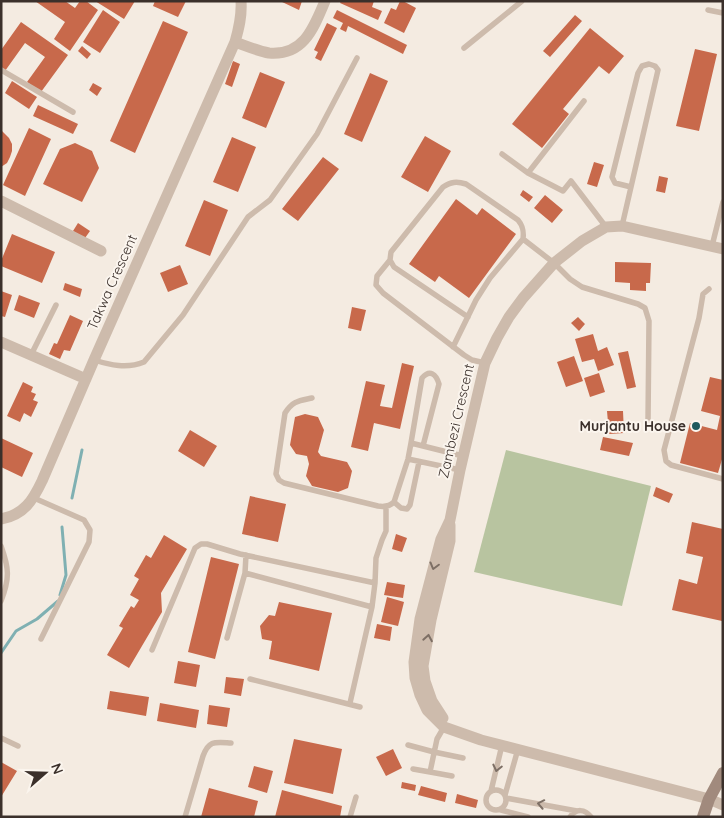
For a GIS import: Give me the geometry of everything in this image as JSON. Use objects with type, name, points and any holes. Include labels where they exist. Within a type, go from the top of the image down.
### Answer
[{"type":"main road","points":[[703,817],[723,773]]},
{"type":"street","name":"Takwa Crescent","points":[[1,519],[8,518],[24,509],[34,498],[42,481],[235,42],[241,24],[241,1]]},
{"type":"street","points":[[235,42],[268,53],[280,53],[294,49],[312,31],[325,1]]},
{"type":"street","points":[[1,201],[101,251]]},
{"type":"street","name":"Zambezi Crescent","points":[[717,248],[622,226],[606,227],[582,241],[554,263],[509,317],[484,363],[450,520],[441,539],[420,619],[414,662],[415,678],[427,710],[449,728],[481,740],[710,799],[723,805]]},
{"type":"street","points":[[1,342],[86,379]]},
{"type":"lane","points":[[464,48],[522,1]]},
{"type":"lane","points":[[708,10],[723,13]]},
{"type":"lane","points":[[94,360],[109,364],[134,366],[144,362],[183,315],[248,217],[270,200],[317,134],[357,58]]},
{"type":"lane","points":[[622,226],[631,187],[658,70],[655,66],[649,64],[642,66],[638,73],[612,177],[615,182],[631,187]]},
{"type":"lane","points":[[1,70],[73,112]]},
{"type":"lane","points":[[528,173],[584,101]]},
{"type":"lane","points":[[502,154],[528,173],[563,191],[571,181],[606,227]]},
{"type":"lane","points":[[453,347],[476,300],[490,278],[522,239],[524,232],[518,220],[466,184],[458,182],[450,182],[443,187],[391,252],[390,260],[376,276],[376,285],[383,293],[464,356],[484,363]]},
{"type":"lane","points":[[717,248],[723,202]]},
{"type":"lane","points":[[522,239],[582,287],[638,304],[645,308],[649,321],[648,421]]},
{"type":"lane","points":[[390,260],[394,267],[468,317]]},
{"type":"lane","points":[[709,289],[703,294],[699,318],[664,450],[666,461],[671,465],[723,479]]},
{"type":"lane","points":[[31,355],[56,306]]},
{"type":"lane","points":[[312,398],[290,405],[285,413],[276,474],[279,480],[378,506],[386,507],[394,502],[408,459],[422,378],[430,374],[437,378],[439,384],[423,446]]},
{"type":"lane","points":[[411,443],[463,456]]},
{"type":"lane","points":[[408,459],[460,470]]},
{"type":"lane","points":[[394,502],[401,508],[407,509],[410,505],[419,462]]},
{"type":"lane","points":[[34,498],[84,520],[90,530],[89,542],[41,640]]},
{"type":"lane","points":[[350,703],[372,607],[376,558],[386,531],[386,507]]},
{"type":"lane","points":[[152,650],[195,548],[200,544],[207,544],[231,552],[375,583]]},
{"type":"lane","points":[[1,546],[6,559],[8,574],[6,588],[1,601]]},
{"type":"lane","points":[[227,638],[245,572],[246,555]]},
{"type":"lane","points":[[245,572],[372,607]]},
{"type":"lane","points":[[250,679],[360,706]]},
{"type":"lane","points":[[430,772],[436,739],[449,728]]},
{"type":"lane","points":[[1,738],[18,746]]},
{"type":"lane","points":[[185,817],[206,748],[217,742],[231,743]]},
{"type":"lane","points":[[408,745],[463,758]]},
{"type":"lane","points":[[502,745],[491,791],[486,797],[487,805],[493,810],[501,810],[528,817]]},
{"type":"lane","points":[[501,810],[506,804],[518,749]]},
{"type":"lane","points":[[413,769],[452,776]]},
{"type":"lane","points":[[491,791],[499,790],[506,797],[584,811],[591,817]]},
{"type":"lane","points":[[350,817],[356,796]]},
{"type":"lane","points":[[570,817],[576,811]]},
{"type":"green space","points":[[506,450],[651,486],[622,606],[474,572]]},
{"type":"building","points":[[35,1],[65,1],[75,8],[80,1],[86,1],[98,10],[70,51],[54,39],[65,22]]},
{"type":"building","points":[[95,1],[135,1],[124,19]]},
{"type":"building","points":[[155,1],[186,1],[178,17],[153,6]]},
{"type":"building","points":[[280,1],[302,1],[299,10]]},
{"type":"building","points":[[341,1],[374,1],[372,7],[382,11],[378,20],[340,3]]},
{"type":"building","points":[[400,1],[416,8],[404,33],[384,23],[391,8],[396,10]]},
{"type":"building","points":[[103,10],[120,22],[100,53],[83,42]]},
{"type":"building","points":[[337,10],[407,45],[403,54],[348,26],[346,32],[340,29],[343,23],[333,18]]},
{"type":"building","points":[[575,15],[582,21],[550,57],[543,51]]},
{"type":"building","points":[[163,21],[188,32],[135,153],[110,141]]},
{"type":"building","points":[[21,22],[68,55],[41,92],[27,82],[45,57],[25,43],[5,71],[1,69],[1,50]]},
{"type":"building","points":[[327,23],[337,28],[321,61],[315,58],[318,52],[314,50]]},
{"type":"building","points":[[590,28],[624,56],[609,74],[599,66],[563,109],[569,114],[542,148],[512,124]]},
{"type":"building","points":[[82,46],[91,54],[87,59],[78,51]]},
{"type":"building","points":[[695,49],[717,54],[699,131],[676,126]]},
{"type":"building","points":[[233,61],[240,64],[232,87],[225,84]]},
{"type":"building","points":[[260,72],[285,82],[266,128],[242,118]]},
{"type":"building","points":[[370,73],[388,81],[362,142],[344,134]]},
{"type":"building","points":[[12,81],[37,97],[29,109],[5,93]]},
{"type":"building","points":[[93,83],[102,88],[97,96],[89,90]]},
{"type":"building","points":[[38,105],[78,124],[73,134],[33,116]]},
{"type":"building","points":[[29,128],[51,139],[25,196],[3,185]]},
{"type":"building","points":[[1,130],[9,138],[12,144],[12,151],[7,163],[1,167]]},
{"type":"building","points":[[425,136],[451,151],[428,192],[401,177]]},
{"type":"building","points":[[232,137],[256,147],[238,192],[213,182]]},
{"type":"building","points":[[75,143],[92,151],[99,168],[82,202],[43,184],[60,149]]},
{"type":"building","points":[[323,157],[339,169],[298,221],[282,209]]},
{"type":"building","points":[[594,162],[604,165],[597,187],[587,184]]},
{"type":"building","points":[[659,176],[668,178],[665,193],[656,191]]},
{"type":"building","points":[[523,190],[533,197],[529,202],[520,195]]},
{"type":"building","points":[[545,195],[563,210],[552,223],[534,208]]},
{"type":"building","points":[[456,199],[477,215],[482,208],[516,234],[469,298],[439,276],[435,282],[409,264]]},
{"type":"building","points":[[204,200],[228,210],[210,256],[185,246]]},
{"type":"building","points":[[78,223],[90,231],[85,238],[73,231]]},
{"type":"building","points":[[12,234],[55,252],[42,283],[1,266],[1,261]]},
{"type":"building","points":[[615,262],[651,263],[650,283],[646,283],[646,291],[630,290],[630,283],[615,282]]},
{"type":"building","points":[[180,265],[188,284],[168,292],[160,273]]},
{"type":"building","points":[[65,283],[82,289],[80,297],[63,290]]},
{"type":"building","points":[[1,291],[12,295],[5,317],[1,316]]},
{"type":"building","points":[[19,295],[40,303],[34,318],[14,310]]},
{"type":"building","points":[[352,307],[366,310],[361,331],[348,328]]},
{"type":"building","points":[[70,315],[83,321],[70,351],[64,350],[60,359],[49,354],[54,343],[57,344]]},
{"type":"building","points":[[578,317],[585,324],[579,331],[571,323]]},
{"type":"building","points":[[593,334],[598,351],[607,347],[614,365],[598,371],[594,359],[582,362],[575,339]]},
{"type":"building","points":[[628,351],[636,387],[627,389],[618,353]]},
{"type":"building","points":[[574,356],[583,381],[566,387],[557,362]]},
{"type":"building","points":[[402,363],[414,366],[400,429],[374,423],[368,451],[351,447],[366,381],[385,385],[380,406],[392,408]]},
{"type":"building","points":[[599,373],[605,392],[590,397],[584,378]]},
{"type":"building","name":"Murjantu House","points":[[710,377],[723,380],[723,456],[718,473],[680,463],[690,423],[717,430],[720,416],[701,411]]},
{"type":"building","points":[[23,382],[33,387],[31,392],[36,394],[33,400],[38,402],[31,417],[24,413],[20,422],[7,416]]},
{"type":"building","points":[[607,411],[623,411],[624,433],[609,434]]},
{"type":"building","points":[[305,414],[318,417],[324,430],[318,452],[321,456],[347,462],[352,471],[348,488],[338,492],[312,486],[306,476],[309,464],[307,456],[296,454],[290,445],[295,417]]},
{"type":"building","points":[[190,430],[217,446],[204,467],[178,451]]},
{"type":"building","points":[[603,437],[633,443],[629,456],[600,450]]},
{"type":"building","points":[[1,438],[33,453],[22,477],[1,467]]},
{"type":"building","points":[[656,487],[673,494],[669,503],[653,496]]},
{"type":"building","points":[[250,496],[286,504],[278,542],[242,534]]},
{"type":"building","points":[[692,522],[723,529],[722,621],[672,610],[679,579],[697,584],[703,557],[686,553]]},
{"type":"building","points":[[396,534],[407,538],[402,552],[392,549]]},
{"type":"building","points":[[164,535],[187,549],[161,593],[162,612],[129,668],[107,655],[123,628],[119,626],[131,606],[134,608],[139,600],[130,595],[139,579],[134,576],[146,555],[151,558]]},
{"type":"building","points":[[211,557],[239,564],[215,659],[188,652]]},
{"type":"building","points":[[387,582],[405,585],[403,598],[384,595]]},
{"type":"building","points":[[387,597],[404,602],[398,626],[381,622]]},
{"type":"building","points":[[279,602],[332,613],[319,671],[269,659],[272,641],[262,639],[260,626],[269,615],[275,616]]},
{"type":"building","points":[[377,624],[392,627],[390,641],[374,638]]},
{"type":"building","points":[[178,661],[200,665],[196,687],[174,683]]},
{"type":"building","points":[[226,677],[244,679],[241,696],[224,693]]},
{"type":"building","points":[[110,691],[149,697],[146,716],[107,709]]},
{"type":"building","points":[[160,703],[199,710],[196,728],[157,721]]},
{"type":"building","points":[[209,705],[230,708],[227,727],[207,724]]},
{"type":"building","points":[[294,739],[342,749],[333,794],[284,783]]},
{"type":"building","points":[[393,749],[402,768],[386,776],[376,757]]},
{"type":"building","points":[[1,762],[17,771],[1,797]]},
{"type":"building","points":[[254,766],[273,771],[267,793],[248,787]]},
{"type":"building","points":[[402,782],[416,785],[415,791],[401,788]]},
{"type":"building","points":[[421,786],[447,793],[445,802],[418,795]]},
{"type":"building","points":[[209,788],[258,801],[254,817],[201,817]]},
{"type":"building","points":[[282,790],[342,806],[340,817],[275,817]]},
{"type":"building","points":[[457,794],[478,800],[476,808],[455,803]]},
{"type":"waterway","points":[[72,498],[82,450]]},
{"type":"waterway","points":[[60,595],[66,575],[62,527]]},
{"type":"waterway","points":[[1,653],[16,631],[37,619],[58,601]]},
{"type":"place","name":"Murjantu House","points":[[696,426]]}]
